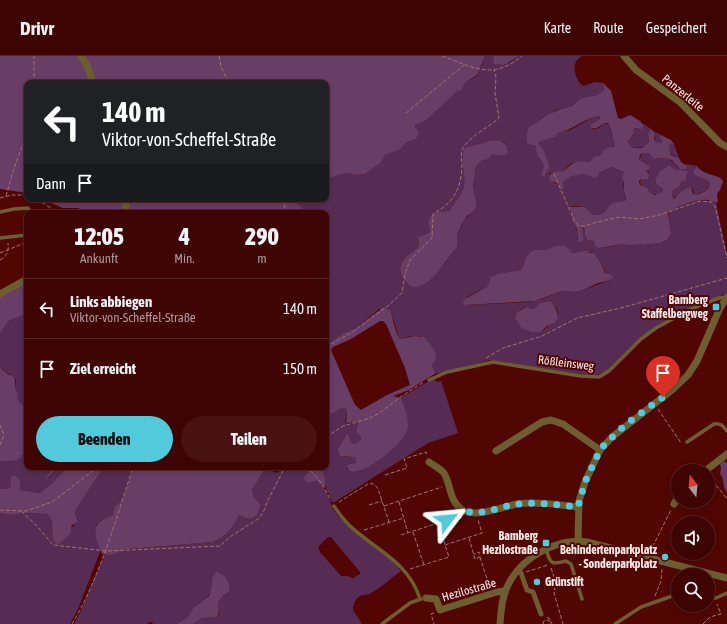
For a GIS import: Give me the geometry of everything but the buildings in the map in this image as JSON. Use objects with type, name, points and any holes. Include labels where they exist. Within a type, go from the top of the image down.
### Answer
[{"type":"street","points":[[81,56],[87,65],[92,80]]},
{"type":"street","name":"Panzerleite","points":[[624,56],[636,70],[681,103],[720,143],[727,148]]},
{"type":"street","points":[[0,294],[24,281]]},
{"type":"street","points":[[578,541],[578,507],[585,482],[600,450],[612,437],[672,390],[688,375],[697,361],[720,308],[727,297]]},
{"type":"street","points":[[496,451],[542,422],[551,420],[563,424],[600,450]]},
{"type":"street","points":[[714,464],[727,454]]},
{"type":"street","points":[[429,462],[443,473],[456,505],[464,511],[476,513],[519,504],[544,504],[578,507]]},
{"type":"street","points":[[500,624],[502,602],[505,591],[512,578],[546,549],[562,543],[578,541],[727,578]]},
{"type":"street","points":[[520,572],[527,590],[533,592],[540,614]]},
{"type":"street","name":"Hezilostraße","points":[[423,599],[436,598],[440,610],[497,592],[505,591]]},
{"type":"lane","points":[[0,212],[14,208],[28,208],[29,210]]},
{"type":"lane","points":[[0,238],[24,235]]},
{"type":"lane","name":"Rößleinsweg","points":[[429,380],[447,372],[482,363],[501,362],[580,376],[599,377],[609,371],[641,340],[675,316],[718,298],[727,297]]},
{"type":"lane","points":[[687,442],[714,424],[718,423],[722,425],[727,431]]},
{"type":"lane","points":[[334,506],[343,519],[386,553],[404,571],[423,599],[410,603],[382,624]]},
{"type":"lane","points":[[546,549],[552,563],[555,564],[566,561],[571,564],[582,599]]},
{"type":"lane","points":[[716,598],[727,593]]},
{"type":"lane","points":[[615,624],[640,607],[671,596]]},
{"type":"path","points":[[34,56],[34,80]]},
{"type":"path","points":[[219,56],[221,67],[228,80]]},
{"type":"path","points":[[442,56],[464,65],[482,70],[494,70],[507,66],[522,56]]},
{"type":"path","points":[[406,113],[464,65]]},
{"type":"path","points":[[329,345],[351,333],[389,305],[402,293],[405,274],[410,260],[432,238],[433,214],[444,208],[449,203],[456,190],[461,175],[461,153],[463,149],[468,142],[499,118],[495,96],[496,77],[494,70]]},
{"type":"path","points":[[6,196],[14,168],[24,142]]},
{"type":"path","points":[[554,174],[574,220],[579,226],[620,217],[640,219],[659,215],[700,201],[711,202],[715,206],[727,258]]},
{"type":"path","points":[[0,198],[12,195],[24,195]]},
{"type":"path","points":[[42,202],[54,210]]},
{"type":"path","points":[[0,260],[6,255],[8,250],[8,236]]},
{"type":"path","points":[[0,253],[22,244],[24,247]]},
{"type":"path","points":[[482,363],[485,358],[503,348],[542,336],[577,318],[621,308],[727,278]]},
{"type":"path","points":[[698,306],[714,324]]},
{"type":"path","points":[[329,435],[344,426],[378,414],[402,396],[429,380]]},
{"type":"path","points":[[654,404],[681,443]]},
{"type":"path","points":[[0,425],[4,435],[0,445]]},
{"type":"path","points":[[385,475],[407,468],[404,459],[426,452]]},
{"type":"path","points":[[0,510],[26,511],[52,502],[94,470]]},
{"type":"path","points":[[72,624],[78,614],[106,551],[132,470]]},
{"type":"path","points":[[21,511],[36,524],[53,545],[106,551],[222,545],[231,536],[258,519],[263,513],[283,470]]},
{"type":"path","points":[[310,470],[324,485],[334,506],[368,484],[372,483],[376,485],[389,522]]},
{"type":"path","points":[[715,484],[727,499]]},
{"type":"path","points":[[384,506],[448,486]]},
{"type":"path","points":[[369,505],[382,501]]},
{"type":"path","points":[[398,501],[408,533]]},
{"type":"path","points":[[401,535],[457,517],[464,511]]},
{"type":"path","points":[[652,547],[670,511]]},
{"type":"path","points":[[445,544],[482,533],[476,513]]},
{"type":"path","points":[[358,532],[404,518]]},
{"type":"path","points":[[404,571],[449,557],[438,523]]},
{"type":"path","points":[[413,531],[424,565]]},
{"type":"path","points":[[468,537],[475,559],[480,557]]},
{"type":"path","points":[[474,554],[479,552],[488,579]]},
{"type":"path","points":[[520,572],[550,564],[554,582]]},
{"type":"path","points":[[651,603],[661,581],[661,570]]},
{"type":"path","points":[[468,588],[472,584]]},
{"type":"path","points":[[555,586],[554,593],[563,624]]},
{"type":"path","points":[[703,624],[710,617],[721,614],[716,598]]},
{"type":"path","points":[[434,624],[431,614],[440,610]]},
{"type":"path","points":[[540,614],[550,619],[551,624]]},
{"type":"path","points":[[544,624],[544,621],[549,620],[551,624]]},
{"type":"shaded area","points":[[0,56],[484,56],[477,75],[465,83],[462,90],[456,92],[425,121],[416,125],[415,127],[419,132],[416,139],[406,143],[399,150],[385,155],[381,163],[365,174],[358,175],[346,173],[329,178],[329,80],[24,80],[24,193],[0,189]]},
{"type":"shaded area","points":[[484,56],[494,56],[493,59],[497,64],[504,65],[519,56],[582,56],[575,63],[576,76],[579,82],[583,86],[595,82],[603,83],[603,92],[597,95],[581,98],[572,106],[557,110],[544,117],[530,127],[526,139],[528,144],[533,145],[536,148],[537,154],[543,162],[543,171],[546,175],[550,166],[539,142],[555,137],[558,133],[570,130],[592,118],[600,116],[600,119],[591,124],[593,129],[599,128],[604,123],[609,125],[615,145],[613,147],[604,151],[590,162],[580,161],[570,164],[564,171],[550,173],[549,176],[554,183],[558,183],[560,190],[564,188],[563,181],[577,174],[584,174],[591,177],[612,167],[624,172],[623,184],[625,201],[610,207],[602,214],[597,215],[593,215],[585,207],[573,206],[570,208],[572,221],[577,231],[577,239],[584,240],[583,227],[585,229],[585,236],[587,240],[594,241],[602,248],[623,244],[643,245],[660,243],[670,237],[669,210],[698,201],[704,200],[716,202],[727,255],[727,293],[691,308],[657,326],[613,367],[604,373],[593,376],[490,360],[437,374],[432,365],[435,355],[425,338],[422,336],[410,336],[401,339],[399,338],[391,311],[385,308],[379,309],[358,327],[342,334],[329,344],[329,210],[303,210],[293,202],[329,202],[329,178],[346,173],[360,175],[365,174],[381,163],[385,155],[390,152],[397,151],[406,143],[412,141],[416,125],[425,121],[456,92],[462,90],[465,83],[477,76],[483,64]],"holes":[[[493,140],[501,141],[506,144],[506,154],[499,156],[493,154],[489,159],[481,161],[476,166],[473,186],[477,205],[474,211],[465,219],[457,235],[457,245],[455,249],[432,278],[425,283],[412,287],[402,277],[400,269],[401,265],[406,257],[419,246],[418,241],[420,236],[430,232],[428,221],[431,215],[437,212],[450,211],[462,193],[465,181],[463,159],[464,149]],[[556,246],[566,246],[573,253],[587,250],[589,253],[592,252],[600,261],[606,273],[611,274],[610,280],[583,290],[575,292],[562,291],[542,299],[529,302],[466,305],[467,297],[488,286],[493,276],[521,270],[529,253],[535,250],[547,250]],[[550,301],[557,309],[558,318],[555,322],[545,329],[531,332],[524,330],[517,321],[517,313],[524,307],[535,309],[540,303]]]},
{"type":"shaded area","points":[[494,56],[519,56],[504,65],[494,64]]},
{"type":"shaded area","points":[[603,83],[611,91],[618,118],[621,119],[630,115],[640,121],[644,126],[642,130],[637,128],[633,129],[634,133],[628,141],[629,145],[633,148],[642,148],[649,142],[648,133],[651,129],[654,132],[654,139],[657,143],[661,143],[662,141],[660,138],[661,135],[671,140],[674,144],[670,144],[669,147],[671,155],[679,158],[681,162],[687,166],[686,169],[680,169],[672,160],[662,158],[654,159],[649,153],[643,153],[640,155],[639,159],[650,166],[646,171],[649,174],[648,179],[641,179],[639,181],[640,185],[648,188],[654,195],[662,192],[663,189],[656,184],[655,180],[660,171],[669,165],[674,169],[688,172],[686,181],[681,182],[679,187],[672,191],[672,196],[674,199],[683,190],[688,188],[691,188],[693,194],[695,195],[703,193],[707,190],[710,183],[694,175],[693,172],[697,166],[704,172],[718,177],[723,181],[717,194],[718,202],[705,200],[699,201],[686,204],[669,211],[671,234],[667,240],[660,243],[643,245],[623,244],[600,248],[596,247],[594,241],[587,240],[585,236],[585,229],[583,227],[584,240],[581,242],[578,241],[577,229],[572,221],[570,207],[585,207],[593,215],[600,215],[612,203],[625,201],[626,198],[622,178],[624,172],[612,167],[599,173],[595,178],[583,174],[572,176],[563,181],[564,188],[560,190],[558,183],[550,181],[549,176],[553,172],[564,171],[575,162],[590,162],[594,157],[600,155],[605,149],[615,146],[608,123],[604,123],[597,128],[591,128],[591,124],[600,119],[600,116],[558,133],[555,137],[539,142],[550,167],[544,177],[541,174],[543,164],[537,155],[535,146],[528,144],[526,141],[528,128],[549,114],[572,106],[581,98],[597,95],[604,90]]},
{"type":"shaded area","points":[[642,123],[651,129],[648,133],[649,142],[643,147],[631,148],[628,144],[629,138],[633,135],[633,129],[637,128],[641,130],[644,127]]},
{"type":"shaded area","points":[[653,131],[661,135],[662,143],[658,144],[656,142]]},
{"type":"shaded area","points":[[493,140],[501,141],[506,145],[508,153],[500,156],[493,154],[489,159],[481,161],[476,166],[473,186],[477,205],[474,211],[466,217],[461,226],[457,235],[457,247],[432,278],[426,283],[412,287],[402,277],[400,269],[401,265],[406,257],[419,246],[418,237],[430,232],[428,221],[431,215],[437,212],[450,211],[462,193],[464,186],[464,149]]},
{"type":"shaded area","points":[[670,144],[674,144],[679,158],[672,155],[670,152]]},
{"type":"shaded area","points":[[643,153],[649,153],[656,159],[668,159],[678,168],[687,165],[686,164],[697,166],[693,172],[694,175],[710,183],[706,190],[699,194],[694,195],[693,189],[673,198],[672,191],[679,187],[681,182],[686,181],[688,174],[686,171],[667,166],[655,180],[655,183],[662,188],[663,191],[658,194],[653,194],[648,188],[642,186],[640,183],[641,179],[647,179],[649,172],[646,171],[649,165],[639,159]]},
{"type":"shaded area","points":[[49,202],[290,202],[298,204],[304,210],[82,210],[78,208],[63,208]]},
{"type":"shaded area","points":[[556,246],[566,246],[573,253],[587,250],[589,253],[594,253],[601,263],[605,273],[611,274],[613,278],[583,290],[575,292],[562,291],[535,301],[464,305],[463,302],[465,299],[488,286],[491,277],[498,274],[521,270],[529,253],[535,250],[546,250]]},
{"type":"shaded area","points":[[24,283],[24,315],[8,321],[0,334],[0,296]]},
{"type":"shaded area","points":[[550,301],[557,313],[558,318],[555,323],[547,326],[540,332],[531,332],[522,329],[515,318],[517,312],[526,307],[534,309],[540,303]]},
{"type":"shaded area","points":[[382,308],[386,308],[391,311],[395,329],[400,339],[415,336],[424,337],[436,353],[436,359],[432,365],[436,373],[409,390],[393,396],[401,398],[405,408],[408,428],[405,434],[392,450],[383,458],[364,469],[355,472],[349,471],[347,466],[349,464],[356,463],[356,458],[340,456],[337,450],[346,435],[349,435],[351,442],[354,444],[361,440],[356,432],[358,422],[346,423],[347,412],[345,408],[342,408],[329,415],[329,344],[342,334],[358,327]],"holes":[[[380,321],[383,321],[386,324],[405,368],[410,385],[387,395],[361,410],[355,405],[331,350],[333,347],[351,339]]]},
{"type":"shaded area","points":[[24,315],[24,406],[20,402],[18,393],[15,389],[16,380],[4,371],[0,365],[0,334],[8,321]]},
{"type":"shaded area","points":[[0,365],[3,371],[14,377],[15,389],[18,393],[18,398],[24,406],[24,454],[20,458],[15,460],[5,462],[0,461]]},
{"type":"shaded area","points":[[434,378],[437,382],[441,381],[458,433],[428,443],[333,503],[325,486],[323,470],[329,470],[329,415],[342,408],[345,408],[347,412],[345,422],[347,424],[358,422],[356,432],[361,440],[354,444],[351,442],[350,437],[345,436],[337,450],[340,455],[356,458],[356,463],[349,464],[347,468],[350,472],[356,472],[382,458],[404,436],[408,424],[403,403],[400,398]]},
{"type":"shaded area","points":[[24,454],[24,470],[50,470],[46,477],[48,479],[55,470],[63,470],[62,474],[54,483],[40,493],[20,490],[20,482],[16,476],[11,481],[10,488],[0,489],[0,461],[8,462]]},
{"type":"shaded area","points":[[724,461],[727,463],[727,492],[724,488],[720,474],[720,464]]},
{"type":"shaded area","points":[[50,470],[55,470],[47,479],[46,477]]},
{"type":"shaded area","points":[[62,470],[102,470],[76,509],[75,513],[78,522],[72,525],[70,534],[58,545],[53,541],[52,524],[47,514],[24,513],[11,515],[0,513],[0,489],[10,488],[12,476],[16,476],[20,480],[20,490],[40,493],[52,484],[63,472]]},
{"type":"shaded area","points":[[102,470],[132,470],[123,498],[113,515],[96,525],[95,532],[101,549],[78,609],[70,624],[0,624],[0,513],[11,515],[24,513],[47,514],[52,524],[53,541],[58,545],[78,520],[75,515],[76,509]]},
{"type":"shaded area","points":[[132,470],[263,470],[252,490],[254,497],[260,504],[260,509],[257,514],[253,518],[238,516],[228,532],[221,538],[213,542],[127,549],[111,555],[102,554],[95,532],[97,524],[113,515],[115,507],[124,495]]},
{"type":"shaded area","points":[[263,470],[272,470],[276,473],[280,470],[306,470],[308,473],[303,477],[305,481],[316,481],[321,484],[324,487],[336,513],[343,521],[386,555],[401,571],[373,592],[361,595],[357,599],[353,610],[362,624],[193,624],[202,618],[214,618],[219,615],[219,602],[229,592],[230,585],[225,576],[218,571],[212,578],[211,592],[193,608],[187,618],[176,624],[153,624],[150,622],[147,624],[74,624],[105,554],[112,555],[127,549],[213,542],[217,540],[228,531],[237,516],[256,515],[260,509],[260,505],[254,497],[252,490]],"holes":[[[328,537],[331,537],[360,572],[360,574],[353,578],[341,576],[320,552],[318,547]]]},
{"type":"shaded area","points":[[306,470],[323,470],[325,486],[316,481],[305,481],[303,477],[308,473]]},
{"type":"shaded area","points":[[217,571],[225,576],[230,585],[229,592],[219,601],[218,616],[214,618],[201,618],[193,624],[176,624],[187,618],[193,608],[209,596],[212,578]]},
{"type":"place","name":"Bamberg Staffelbergweg","points":[[716,307]]},
{"type":"place","name":"Bamberg Hezilostraße","points":[[546,543]]},
{"type":"place","name":"Behindertenparkplatz - Sonderparkplatz","points":[[665,557]]},
{"type":"place","name":"Grünstift","points":[[537,582]]},
{"type":"route","points":[[447,520],[457,517],[464,511],[471,513],[484,512],[519,504],[534,503],[578,507],[585,482],[600,450],[625,425],[663,397]]}]
